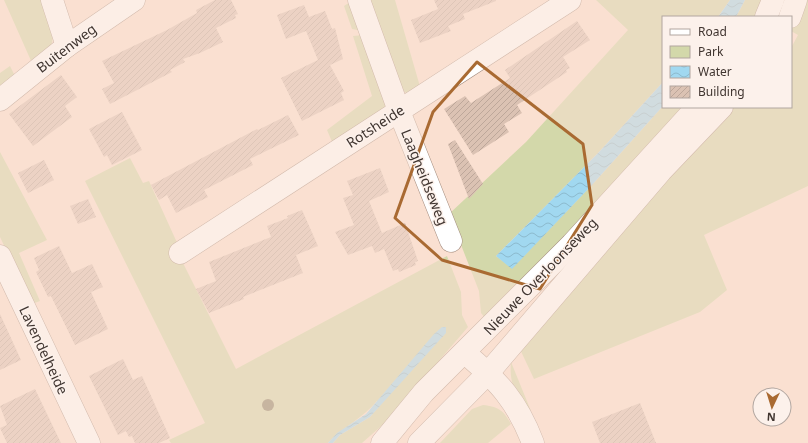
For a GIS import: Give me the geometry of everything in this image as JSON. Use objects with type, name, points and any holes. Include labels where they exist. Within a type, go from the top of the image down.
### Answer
[{"type":"street","points":[[52,0],[66,46]]},
{"type":"street","name":"Buitenweg","points":[[0,100],[66,46],[134,0]]},
{"type":"street","name":"Laagheidseweg","points":[[359,0],[399,111],[451,242]]},
{"type":"street","name":"Rotsheide","points":[[180,253],[570,0]]},
{"type":"street","points":[[766,16],[774,0]]},
{"type":"street","points":[[790,16],[796,0]]},
{"type":"street","name":"Nieuwe Overloonseweg","points":[[382,443],[424,392],[465,353],[582,233],[696,108]]},
{"type":"street","name":"Nieuwe Overloonseweg","points":[[419,443],[488,373],[661,171],[721,108]]},
{"type":"street","name":"Lavendelheide","points":[[0,256],[88,443]]},
{"type":"street","points":[[465,353],[500,385],[524,418],[533,443]]},
{"type":"highlighted area","points":[[477,62],[583,144],[592,205],[540,289],[442,260],[395,218],[433,112]]},
{"type":"green space","points":[[4,0],[42,0],[53,36],[49,49],[32,63]]},
{"type":"green space","points":[[353,0],[363,31],[352,29],[344,6]]},
{"type":"green space","points":[[367,0],[395,0],[421,90],[408,94],[403,91]]},
{"type":"green space","points":[[596,0],[730,0],[719,16],[662,16],[662,83],[599,152],[496,256],[512,268],[592,185],[662,107],[685,108],[486,319],[481,313],[479,291],[449,214],[526,142],[628,30]]},
{"type":"green space","points":[[745,0],[768,0],[760,16],[737,16]]},
{"type":"green space","points":[[802,0],[808,0],[808,186],[704,235],[727,290],[700,312],[534,379],[518,345],[729,108],[792,108],[792,46],[798,35],[792,32],[792,25]]},
{"type":"green space","points":[[364,35],[387,105],[381,115],[333,144],[327,130],[372,96],[353,36]]},
{"type":"green space","points":[[10,66],[15,76],[0,90],[0,73]]},
{"type":"green space","points":[[0,152],[47,240],[19,253],[40,301],[32,304],[0,237]]},
{"type":"green space","points":[[130,158],[143,183],[149,181],[179,247],[176,249],[236,369],[447,256],[461,292],[462,315],[468,327],[387,421],[362,443],[333,443],[340,435],[370,417],[381,404],[377,401],[328,443],[171,443],[169,440],[205,423],[85,181]]},
{"type":"green space","points":[[511,362],[531,411],[521,399],[512,383]]},
{"type":"green space","points":[[483,405],[497,408],[503,412],[511,424],[488,443],[440,443],[472,409]]},
{"type":"water","points":[[730,0],[745,0],[737,16],[719,16]]},
{"type":"water","points":[[662,83],[662,107],[592,185],[512,269],[496,256],[599,152]]},
{"type":"water","points":[[442,327],[446,327],[446,333],[370,417],[340,435],[333,443],[328,443],[337,433],[366,414],[434,334]]},
{"type":"building","points":[[215,0],[231,0],[238,14],[235,15],[236,18],[216,28],[223,42],[183,59],[185,62],[170,70],[172,72],[110,104],[102,89],[114,83],[102,61],[167,30],[197,13],[196,10]]},
{"type":"building","points":[[434,0],[496,1],[463,14],[465,19],[448,26],[451,31],[420,43],[411,20],[438,9]]},
{"type":"building","points":[[304,5],[309,17],[325,11],[332,29],[335,28],[343,59],[330,65],[344,91],[341,93],[344,100],[302,121],[281,78],[318,60],[306,31],[286,39],[277,15]]},
{"type":"building","points":[[577,21],[590,40],[563,57],[570,68],[566,70],[567,72],[517,105],[522,113],[504,124],[509,132],[473,155],[444,109],[465,96],[471,103],[510,78],[505,70]]},
{"type":"building","points":[[61,75],[77,97],[65,106],[72,117],[33,146],[9,114]]},
{"type":"building","points":[[122,112],[142,150],[112,165],[107,155],[104,157],[89,129]]},
{"type":"building","points":[[288,115],[299,135],[250,159],[253,165],[204,190],[208,197],[176,213],[167,195],[159,200],[151,185],[257,129],[258,130]]},
{"type":"building","points":[[455,140],[483,184],[469,199],[448,144]]},
{"type":"building","points":[[44,160],[54,180],[28,193],[18,173]]},
{"type":"building","points":[[380,168],[389,192],[369,201],[382,233],[405,223],[418,261],[415,262],[416,265],[399,272],[398,269],[393,271],[384,249],[375,253],[372,246],[348,255],[335,232],[354,225],[343,198],[353,195],[347,181]]},
{"type":"building","points":[[88,199],[96,217],[78,224],[70,206]]},
{"type":"building","points":[[302,210],[318,246],[296,255],[303,273],[243,297],[244,299],[209,313],[196,289],[216,281],[209,262],[271,237],[267,226],[288,218],[287,216]]},
{"type":"building","points":[[59,246],[72,273],[92,264],[103,287],[91,292],[108,329],[75,345],[51,296],[48,297],[36,272],[39,270],[34,258]]},
{"type":"building","points":[[0,314],[21,360],[0,370]]},
{"type":"building","points":[[123,359],[133,380],[142,376],[170,438],[159,443],[135,443],[132,436],[129,437],[126,431],[118,435],[89,376]]},
{"type":"building","points":[[35,389],[61,443],[7,443],[0,428],[7,425],[0,406]]},
{"type":"building","points":[[640,403],[656,443],[600,443],[592,422]]}]
